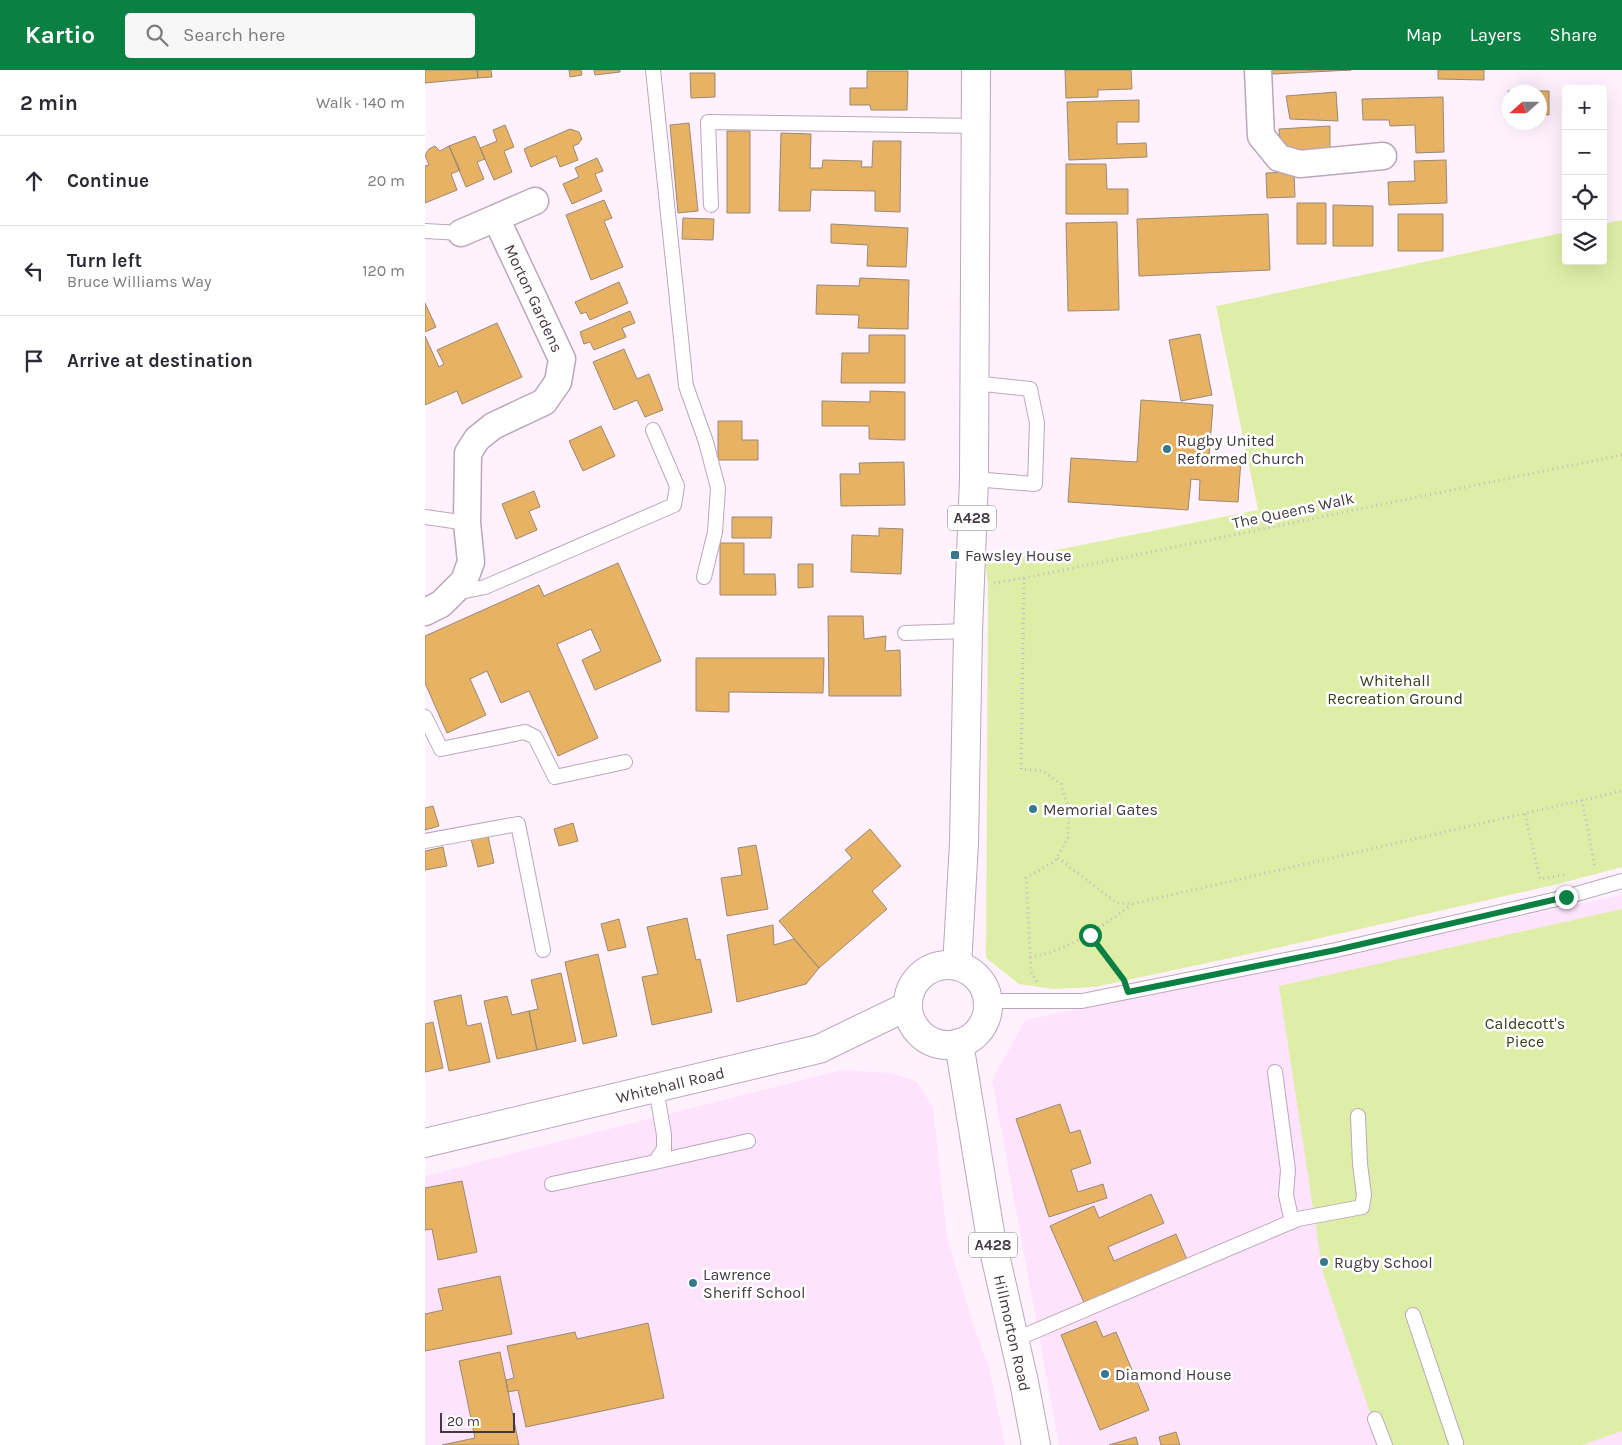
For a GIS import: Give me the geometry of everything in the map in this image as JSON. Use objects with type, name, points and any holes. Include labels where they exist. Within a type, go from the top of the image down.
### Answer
[{"type":"main road","name":"A428","points":[[957,966],[964,843],[969,586],[974,479],[976,70]]},
{"type":"main road","points":[[945,965],[957,966],[978,978],[986,993],[988,1001],[984,1022],[978,1032],[969,1039],[947,1045],[935,1043],[916,1029],[910,1018],[909,994],[923,974],[933,968],[945,965]]},
{"type":"main road","name":"Whitehall Road","points":[[425,1143],[819,1049],[908,1006]]},
{"type":"main road","name":"Hillmorton Road","points":[[959,1043],[990,1233],[1036,1445]]},
{"type":"street","points":[[1258,70],[1261,136],[1279,158],[1300,164],[1383,156]]},
{"type":"street","points":[[461,232],[535,200]]},
{"type":"street","name":"Morton Gardens","points":[[425,612],[441,604],[464,581],[471,562],[467,523],[468,453],[477,438],[493,426],[544,402],[558,382],[562,359],[496,218]]},
{"type":"lane","points":[[653,70],[686,386],[706,442],[718,488],[715,532],[704,577]]},
{"type":"lane","points":[[711,205],[708,122],[977,126]]},
{"type":"lane","points":[[425,231],[461,232]]},
{"type":"lane","points":[[973,383],[1030,389],[1037,423],[1035,484],[974,479]]},
{"type":"lane","points":[[452,594],[485,587],[675,504],[677,486],[653,430]]},
{"type":"lane","points":[[425,517],[467,523]]},
{"type":"lane","points":[[905,633],[968,631]]},
{"type":"lane","points":[[425,717],[441,749],[525,732],[535,737],[555,777],[625,762]]},
{"type":"lane","points":[[425,841],[518,824],[543,950]]},
{"type":"lane","points":[[988,1001],[1082,1001],[1336,950],[1566,897],[1622,881]]},
{"type":"lane","points":[[1275,1072],[1288,1170],[1286,1195],[1292,1222]]},
{"type":"lane","points":[[655,1162],[664,1149],[664,1135],[656,1088]]},
{"type":"lane","points":[[1014,1340],[1292,1222],[1362,1207],[1364,1195],[1360,1164],[1359,1116]]},
{"type":"lane","points":[[552,1184],[748,1141]]},
{"type":"lane","points":[[1413,1314],[1456,1444]]},
{"type":"lane","points":[[1375,1419],[1385,1445]]},
{"type":"path","name":"The Queens Walk","points":[[969,586],[1024,578],[1622,456]]},
{"type":"path","points":[[1024,578],[1021,769],[1043,771],[1061,784],[1069,810],[1069,838],[1057,858],[1026,878],[1031,972],[1049,1001]]},
{"type":"path","points":[[1057,858],[1117,904],[1132,904],[1622,791]]},
{"type":"path","points":[[1582,800],[1595,867],[1586,869]]},
{"type":"path","points":[[1525,814],[1540,879],[1568,875]]},
{"type":"path","points":[[1030,957],[1046,955],[1090,935],[1132,904]]},
{"type":"path","points":[[1090,935],[1124,980],[1128,992]]},
{"type":"shaded area","name":"Rugby School","points":[[1622,895],[1622,1445],[1059,1445],[992,1079],[1026,1020]]},
{"type":"shaded area","name":"Lawrence Sheriff School","points":[[841,1070],[892,1073],[917,1082],[933,1107],[947,1237],[975,1330],[989,1367],[1005,1445],[425,1445],[425,1176]]},
{"type":"green space","name":"Whitehall Recreation Ground","points":[[1622,220],[1622,867],[1558,884],[1095,987],[1053,989],[1019,984],[986,958],[988,586],[986,564],[1258,510],[1216,306],[1562,233],[1562,265],[1607,265],[1607,223]]},
{"type":"green space","name":"Caldecott's Piece","points":[[1622,909],[1622,1431],[1582,1445],[1381,1445],[1323,1273],[1279,986]]},
{"type":"building","points":[[425,70],[477,70],[478,78],[425,83]]},
{"type":"building","points":[[477,70],[491,70],[492,77],[478,78]]},
{"type":"building","points":[[569,70],[581,70],[582,75],[570,77]]},
{"type":"building","points":[[594,70],[620,70],[620,72],[595,75]]},
{"type":"building","points":[[1065,70],[1131,70],[1132,89],[1098,90],[1098,97],[1066,98]]},
{"type":"building","points":[[1273,70],[1351,70],[1273,74]]},
{"type":"building","points":[[1438,70],[1484,70],[1484,80],[1438,79]]},
{"type":"building","points":[[867,71],[908,71],[907,110],[871,110],[870,105],[850,105],[850,88],[867,88]]},
{"type":"building","points":[[690,73],[715,73],[715,97],[691,98]]},
{"type":"building","points":[[1547,91],[1549,91],[1549,115],[1547,115]]},
{"type":"building","points":[[1336,92],[1338,121],[1290,119],[1286,96]]},
{"type":"building","points":[[1443,97],[1444,152],[1416,153],[1415,125],[1390,126],[1389,120],[1363,120],[1362,99]]},
{"type":"building","points":[[1139,100],[1139,122],[1117,122],[1117,144],[1146,143],[1147,157],[1069,160],[1067,102]]},
{"type":"building","points":[[689,123],[698,211],[678,213],[670,125]]},
{"type":"building","points":[[505,125],[514,147],[504,151],[512,172],[494,180],[480,148],[497,141],[493,130]]},
{"type":"building","points":[[1330,126],[1330,151],[1280,151],[1279,129]]},
{"type":"building","points":[[570,129],[579,132],[582,139],[573,146],[578,160],[560,167],[556,156],[531,167],[524,149]]},
{"type":"building","points":[[727,131],[750,131],[750,213],[727,213]]},
{"type":"building","points":[[781,133],[811,134],[810,168],[822,168],[823,160],[862,161],[861,167],[872,167],[873,141],[901,141],[900,212],[875,211],[875,191],[811,190],[810,211],[779,211]]},
{"type":"building","points":[[475,136],[485,159],[477,162],[484,179],[466,187],[449,146]]},
{"type":"building","points":[[435,146],[440,151],[449,146],[460,170],[451,174],[457,190],[425,203],[425,166],[429,165],[425,155],[429,149]]},
{"type":"building","points":[[597,158],[603,171],[595,174],[602,191],[572,204],[563,184],[579,177],[575,168]]},
{"type":"building","points":[[1446,160],[1447,203],[1389,205],[1388,182],[1415,181],[1414,161]]},
{"type":"building","points":[[1066,164],[1106,164],[1107,189],[1128,189],[1128,214],[1066,214]]},
{"type":"building","points":[[1294,172],[1295,197],[1267,198],[1266,173]]},
{"type":"building","points":[[604,200],[612,218],[604,221],[623,267],[591,280],[566,215]]},
{"type":"building","points":[[1297,203],[1326,203],[1326,244],[1297,244]]},
{"type":"building","points":[[1333,205],[1373,206],[1373,246],[1333,246]]},
{"type":"building","points":[[1268,214],[1270,270],[1139,276],[1137,219]]},
{"type":"building","points":[[1398,214],[1443,214],[1443,251],[1398,251]]},
{"type":"building","points":[[683,218],[714,219],[713,240],[682,239]]},
{"type":"building","points":[[1117,222],[1119,310],[1068,311],[1066,223]]},
{"type":"building","points":[[831,224],[908,228],[906,267],[867,266],[868,245],[831,243]]},
{"type":"building","points":[[860,278],[909,280],[908,329],[858,328],[859,315],[816,314],[817,285],[859,286]]},
{"type":"building","points":[[619,282],[628,303],[590,320],[586,312],[581,314],[575,302]]},
{"type":"building","points":[[425,303],[436,327],[425,332]]},
{"type":"building","points":[[630,311],[635,323],[622,328],[626,337],[594,350],[590,342],[584,344],[580,332]]},
{"type":"building","points":[[497,323],[522,377],[462,404],[457,391],[425,405],[425,336],[439,367],[444,364],[437,350]]},
{"type":"building","points":[[1200,334],[1212,395],[1181,401],[1169,340]]},
{"type":"building","points":[[869,335],[905,335],[905,383],[841,383],[842,353],[869,353]]},
{"type":"building","points":[[624,349],[637,379],[649,374],[663,410],[645,417],[637,400],[614,410],[593,362]]},
{"type":"building","points":[[870,391],[905,392],[905,440],[869,439],[869,426],[822,426],[822,401],[870,402]]},
{"type":"building","points":[[1141,400],[1213,405],[1209,457],[1241,459],[1238,502],[1199,500],[1200,480],[1191,479],[1188,510],[1068,502],[1071,458],[1137,462]]},
{"type":"building","points":[[718,421],[742,421],[742,440],[758,440],[758,460],[718,460]]},
{"type":"building","points":[[601,426],[615,456],[583,471],[569,441]]},
{"type":"building","points":[[904,462],[905,505],[841,506],[840,474],[860,474],[859,463]]},
{"type":"building","points":[[534,491],[540,507],[529,511],[537,530],[516,539],[502,504]]},
{"type":"building","points":[[732,517],[772,517],[771,538],[732,538]]},
{"type":"building","points":[[879,528],[903,529],[901,574],[851,572],[852,535],[879,536]]},
{"type":"building","points":[[720,543],[744,543],[744,574],[775,574],[776,595],[720,595]]},
{"type":"building","points":[[618,563],[661,661],[595,690],[582,660],[601,651],[591,629],[557,644],[598,738],[558,756],[529,691],[501,703],[487,671],[470,679],[486,715],[447,733],[425,683],[425,636],[539,585],[544,596]]},
{"type":"building","points":[[798,564],[813,564],[813,587],[798,588]]},
{"type":"building","points":[[828,616],[863,616],[864,639],[886,636],[885,651],[900,650],[901,696],[829,696]]},
{"type":"building","points":[[696,658],[824,658],[823,693],[729,692],[729,712],[696,711]]},
{"type":"building","points":[[433,806],[439,826],[425,830],[425,808]]},
{"type":"building","points":[[573,823],[578,841],[559,846],[554,829]]},
{"type":"building","points":[[870,829],[901,866],[872,891],[887,909],[819,968],[779,921],[852,858],[845,850]]},
{"type":"building","points":[[488,836],[494,863],[478,867],[471,839]]},
{"type":"building","points":[[756,845],[768,909],[727,916],[721,878],[742,875],[738,848]]},
{"type":"building","points":[[443,847],[447,866],[425,870],[425,851]]},
{"type":"building","points":[[687,918],[696,960],[700,959],[712,1012],[652,1025],[642,977],[658,974],[647,927]]},
{"type":"building","points":[[619,919],[626,947],[608,951],[601,924]]},
{"type":"building","points":[[773,925],[774,945],[794,939],[819,968],[806,984],[737,1002],[727,935]]},
{"type":"building","points":[[598,954],[617,1036],[583,1044],[565,962]]},
{"type":"building","points":[[561,973],[576,1041],[537,1050],[529,1011],[538,1009],[531,980]]},
{"type":"building","points":[[461,995],[467,1026],[481,1023],[490,1062],[449,1071],[434,1001]]},
{"type":"building","points":[[507,996],[512,1015],[529,1011],[537,1050],[497,1059],[484,1001]]},
{"type":"building","points":[[433,1022],[443,1068],[425,1072],[425,1024]]},
{"type":"building","points":[[1060,1104],[1070,1133],[1080,1130],[1091,1163],[1071,1170],[1078,1192],[1103,1184],[1107,1198],[1049,1217],[1016,1119]]},
{"type":"building","points":[[462,1181],[477,1252],[438,1260],[432,1229],[425,1230],[425,1188]]},
{"type":"building","points":[[1151,1194],[1164,1223],[1108,1247],[1114,1261],[1176,1234],[1188,1262],[1086,1307],[1050,1226],[1094,1206],[1099,1218]]},
{"type":"building","points":[[500,1276],[512,1334],[425,1351],[425,1314],[443,1310],[438,1289]]},
{"type":"building","name":"Diamond House","points":[[1096,1321],[1103,1337],[1116,1332],[1149,1410],[1100,1430],[1061,1335]]},
{"type":"building","points":[[648,1323],[664,1398],[526,1427],[518,1390],[508,1392],[506,1380],[514,1378],[507,1346],[575,1332],[577,1339]]},
{"type":"building","points":[[500,1352],[519,1445],[442,1445],[475,1438],[459,1361]]},
{"type":"building","points":[[1176,1432],[1180,1445],[1161,1445],[1159,1437]]},
{"type":"building","points":[[1136,1437],[1138,1445],[1109,1445]]},
{"type":"place","name":"Rugby United Reformed Church","points":[[1167,449]]},
{"type":"place","name":"Fawsley House","points":[[955,555]]},
{"type":"place","name":"Memorial Gates","points":[[1033,809]]},
{"type":"place","name":"Rugby School","points":[[1324,1262]]},
{"type":"place","name":"Lawrence Sheriff School","points":[[693,1283]]},
{"type":"place","name":"Diamond House","points":[[1105,1374]]},
{"type":"route","points":[[1090,935],[1124,980],[1128,992],[1336,950],[1566,897]]}]
